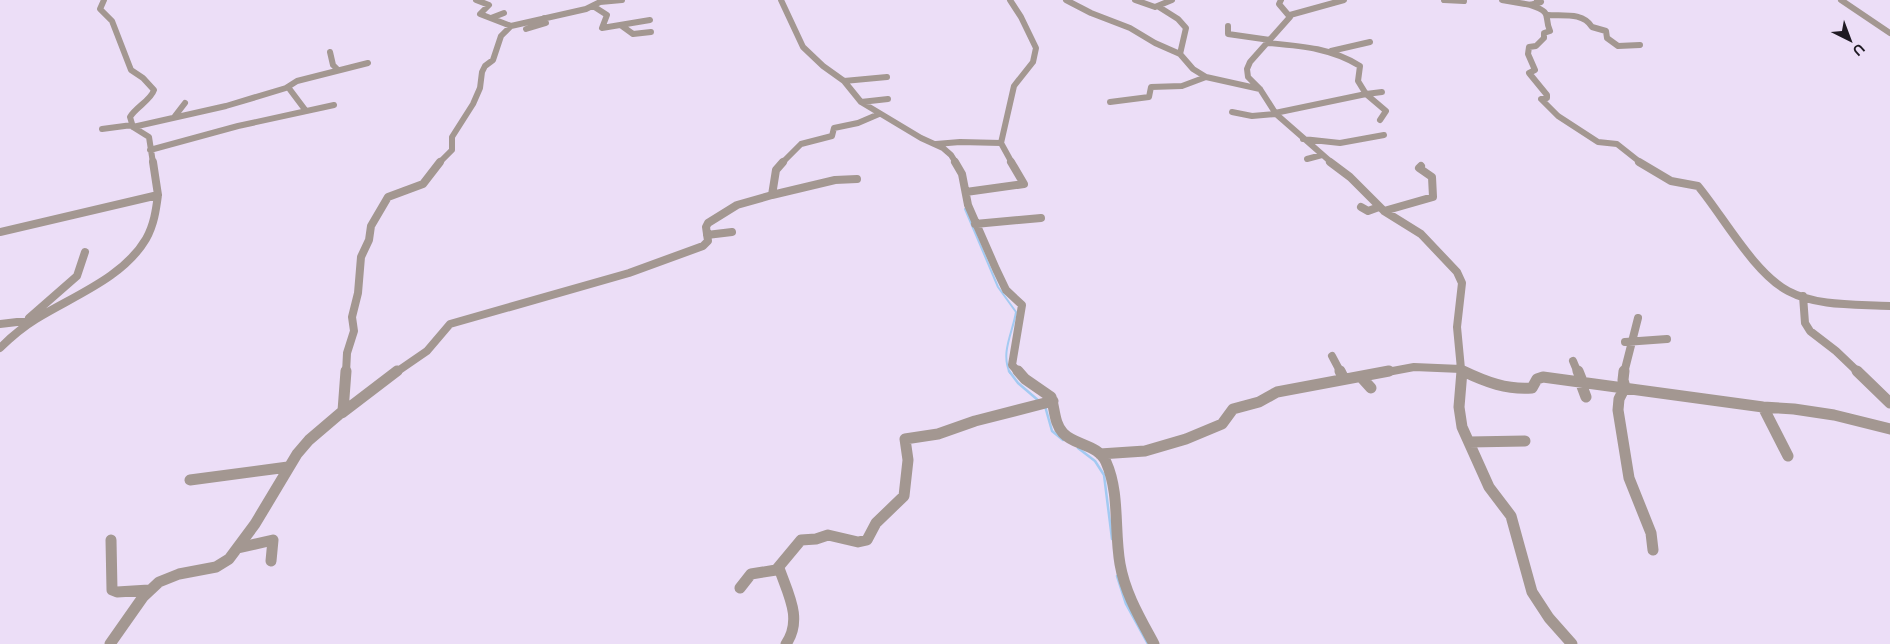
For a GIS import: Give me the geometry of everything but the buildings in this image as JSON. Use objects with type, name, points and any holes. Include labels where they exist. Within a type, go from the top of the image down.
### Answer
[{"type":"street","points":[[0,324],[31,320],[108,277],[135,256],[157,214],[158,195],[148,136],[133,126],[130,117],[132,112],[153,94],[154,90],[143,78],[131,70],[112,22],[100,9],[104,0]]},
{"type":"street","points":[[476,0],[489,5],[480,14],[511,26]]},
{"type":"street","points":[[342,413],[348,353],[354,331],[352,317],[358,293],[362,254],[369,240],[370,226],[386,199],[395,193],[423,184],[432,170],[452,150],[452,137],[473,104],[480,88],[482,72],[485,66],[493,60],[495,48],[502,32],[511,26],[596,3],[622,0]]},
{"type":"street","points":[[781,0],[788,10],[803,47],[823,66],[844,81],[861,102],[879,114],[946,150],[955,160],[962,174],[968,205],[975,224],[1006,290],[1022,305],[1012,365],[1026,379],[1048,395],[1062,432],[1100,454],[1106,461],[1112,484],[1119,556],[1124,583],[1154,644]]},
{"type":"street","points":[[966,192],[1024,184],[1001,143],[1014,86],[1033,62],[1036,48],[1021,17],[1010,0]]},
{"type":"street","points":[[1066,0],[1091,13],[1130,28],[1155,43],[1180,54],[1193,69],[1206,77],[1260,90]]},
{"type":"street","points":[[1135,0],[1150,7],[1159,7],[1172,0]]},
{"type":"street","points":[[1281,0],[1279,4],[1290,15]]},
{"type":"street","points":[[1344,0],[1290,15],[1269,42],[1250,62],[1247,69],[1249,78],[1260,90],[1276,114],[1303,139],[1350,177],[1382,209],[1421,234],[1447,260],[1460,278],[1462,290],[1457,326],[1462,368],[1459,408],[1462,427],[1488,487],[1512,519],[1532,592],[1549,618],[1572,644]]},
{"type":"street","points":[[1444,0],[1464,1]]},
{"type":"street","points":[[1502,0],[1539,7],[1548,15],[1550,31],[1544,33],[1544,37],[1536,46],[1529,47],[1528,54],[1535,70],[1529,74],[1547,95],[1547,98],[1541,98],[1543,102],[1558,116],[1598,142],[1617,144],[1639,162],[1671,181],[1698,186],[1764,272],[1787,290],[1823,301],[1890,306]]},
{"type":"street","points":[[1530,5],[1541,2],[1537,0]]},
{"type":"street","points":[[1841,0],[1890,32]]},
{"type":"street","points":[[596,3],[607,15],[602,28],[650,20]]},
{"type":"street","points":[[1159,7],[1178,19],[1186,28],[1186,35],[1180,54]]},
{"type":"street","points":[[490,18],[504,13]]},
{"type":"street","points":[[1548,15],[1577,16],[1589,22],[1592,27],[1602,29],[1614,28]]},
{"type":"street","points":[[526,29],[546,23],[544,18]]},
{"type":"street","points":[[622,26],[633,34],[651,32]]},
{"type":"street","points":[[1228,26],[1228,34],[1269,42],[1319,47],[1360,66],[1356,74],[1358,82],[1366,94],[1386,111],[1380,120]]},
{"type":"street","points":[[1602,29],[1608,33],[1608,39],[1616,45],[1640,45]]},
{"type":"street","points":[[1331,52],[1370,42]]},
{"type":"street","points":[[330,52],[333,65],[338,70]]},
{"type":"street","points":[[102,130],[133,126],[226,106],[288,87],[294,82],[368,64]]},
{"type":"street","points":[[844,81],[887,77]]},
{"type":"street","points":[[1110,102],[1149,97],[1151,87],[1182,86],[1206,77]]},
{"type":"street","points":[[288,87],[306,111]]},
{"type":"street","points":[[1232,112],[1252,116],[1276,114],[1382,92]]},
{"type":"street","points":[[861,102],[888,99]]},
{"type":"street","points":[[175,116],[185,103]]},
{"type":"street","points":[[150,150],[238,126],[334,105]]},
{"type":"street","points":[[772,195],[776,170],[799,144],[832,136],[834,128],[858,123],[879,114]]},
{"type":"street","points":[[1303,139],[1340,143],[1384,135]]},
{"type":"street","points":[[936,144],[960,142],[1001,143]]},
{"type":"street","points":[[1306,158],[1322,155]]},
{"type":"street","points":[[1361,207],[1368,211],[1433,197],[1431,177],[1419,168],[1421,166]]},
{"type":"street","points":[[110,644],[149,590],[159,582],[168,577],[218,566],[229,559],[255,524],[288,466],[309,440],[392,374],[427,351],[450,324],[655,264],[703,246],[707,243],[706,225],[714,218],[737,205],[835,180],[857,180]]},
{"type":"street","points":[[0,232],[158,195]]},
{"type":"street","points":[[975,224],[1041,218]]},
{"type":"street","points":[[707,235],[732,232]]},
{"type":"street","points":[[0,348],[78,276],[85,252]]},
{"type":"street","points":[[1804,296],[1804,323],[1810,331],[1836,351],[1890,403]]},
{"type":"street","points":[[1635,317],[1628,343],[1618,410],[1629,478],[1651,533],[1653,550]]},
{"type":"street","points":[[1628,343],[1667,339]]},
{"type":"street","points":[[1332,356],[1344,379]]},
{"type":"street","points":[[1573,361],[1586,397]]},
{"type":"street","points":[[1100,454],[1145,451],[1186,439],[1222,424],[1233,410],[1259,402],[1274,393],[1414,367],[1461,371],[1496,386],[1513,389],[1534,387],[1537,379],[1542,377],[1581,381],[1763,407],[1834,415],[1890,429]]},
{"type":"street","points":[[1362,377],[1371,388]]},
{"type":"street","points":[[740,588],[751,574],[779,568],[802,540],[816,539],[828,535],[858,542],[868,538],[876,523],[904,496],[908,460],[905,439],[938,434],[1051,402]]},
{"type":"street","points":[[1763,407],[1788,456]]},
{"type":"street","points":[[1469,442],[1525,441]]},
{"type":"street","points":[[190,480],[288,466]]},
{"type":"street","points":[[111,540],[110,581],[112,591],[149,590]]},
{"type":"street","points":[[238,548],[272,540],[274,542],[272,561]]},
{"type":"street","points":[[779,568],[790,594],[793,608],[792,635],[786,644]]},
{"type":"waterway","points":[[965,209],[998,287],[1016,312],[1006,358],[1010,372]]},
{"type":"waterway","points":[[1010,372],[1018,383],[1039,401]]},
{"type":"waterway","points":[[1045,406],[1052,431],[1063,440]]},
{"type":"waterway","points":[[1078,448],[1095,461],[1104,475],[1112,539]]},
{"type":"waterway","points":[[1117,576],[1126,604],[1148,644]]}]
